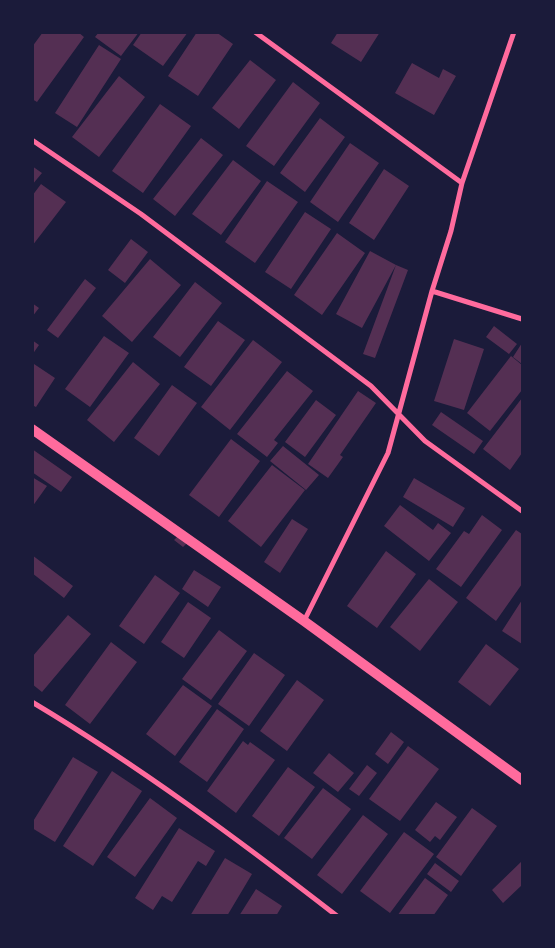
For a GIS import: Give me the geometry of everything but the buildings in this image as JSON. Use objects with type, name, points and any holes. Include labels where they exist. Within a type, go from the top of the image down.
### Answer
[{"type":"main road","points":[[32,429],[304,621],[522,780]]},
{"type":"street","points":[[255,32],[462,183]]},
{"type":"street","points":[[304,621],[388,453],[432,291],[451,231],[462,183],[514,32]]},
{"type":"street","points":[[32,140],[140,214],[371,386],[425,441],[522,511]]},
{"type":"street","points":[[432,291],[522,319]]},
{"type":"street","points":[[32,702],[120,758],[246,844],[337,916]]}]
